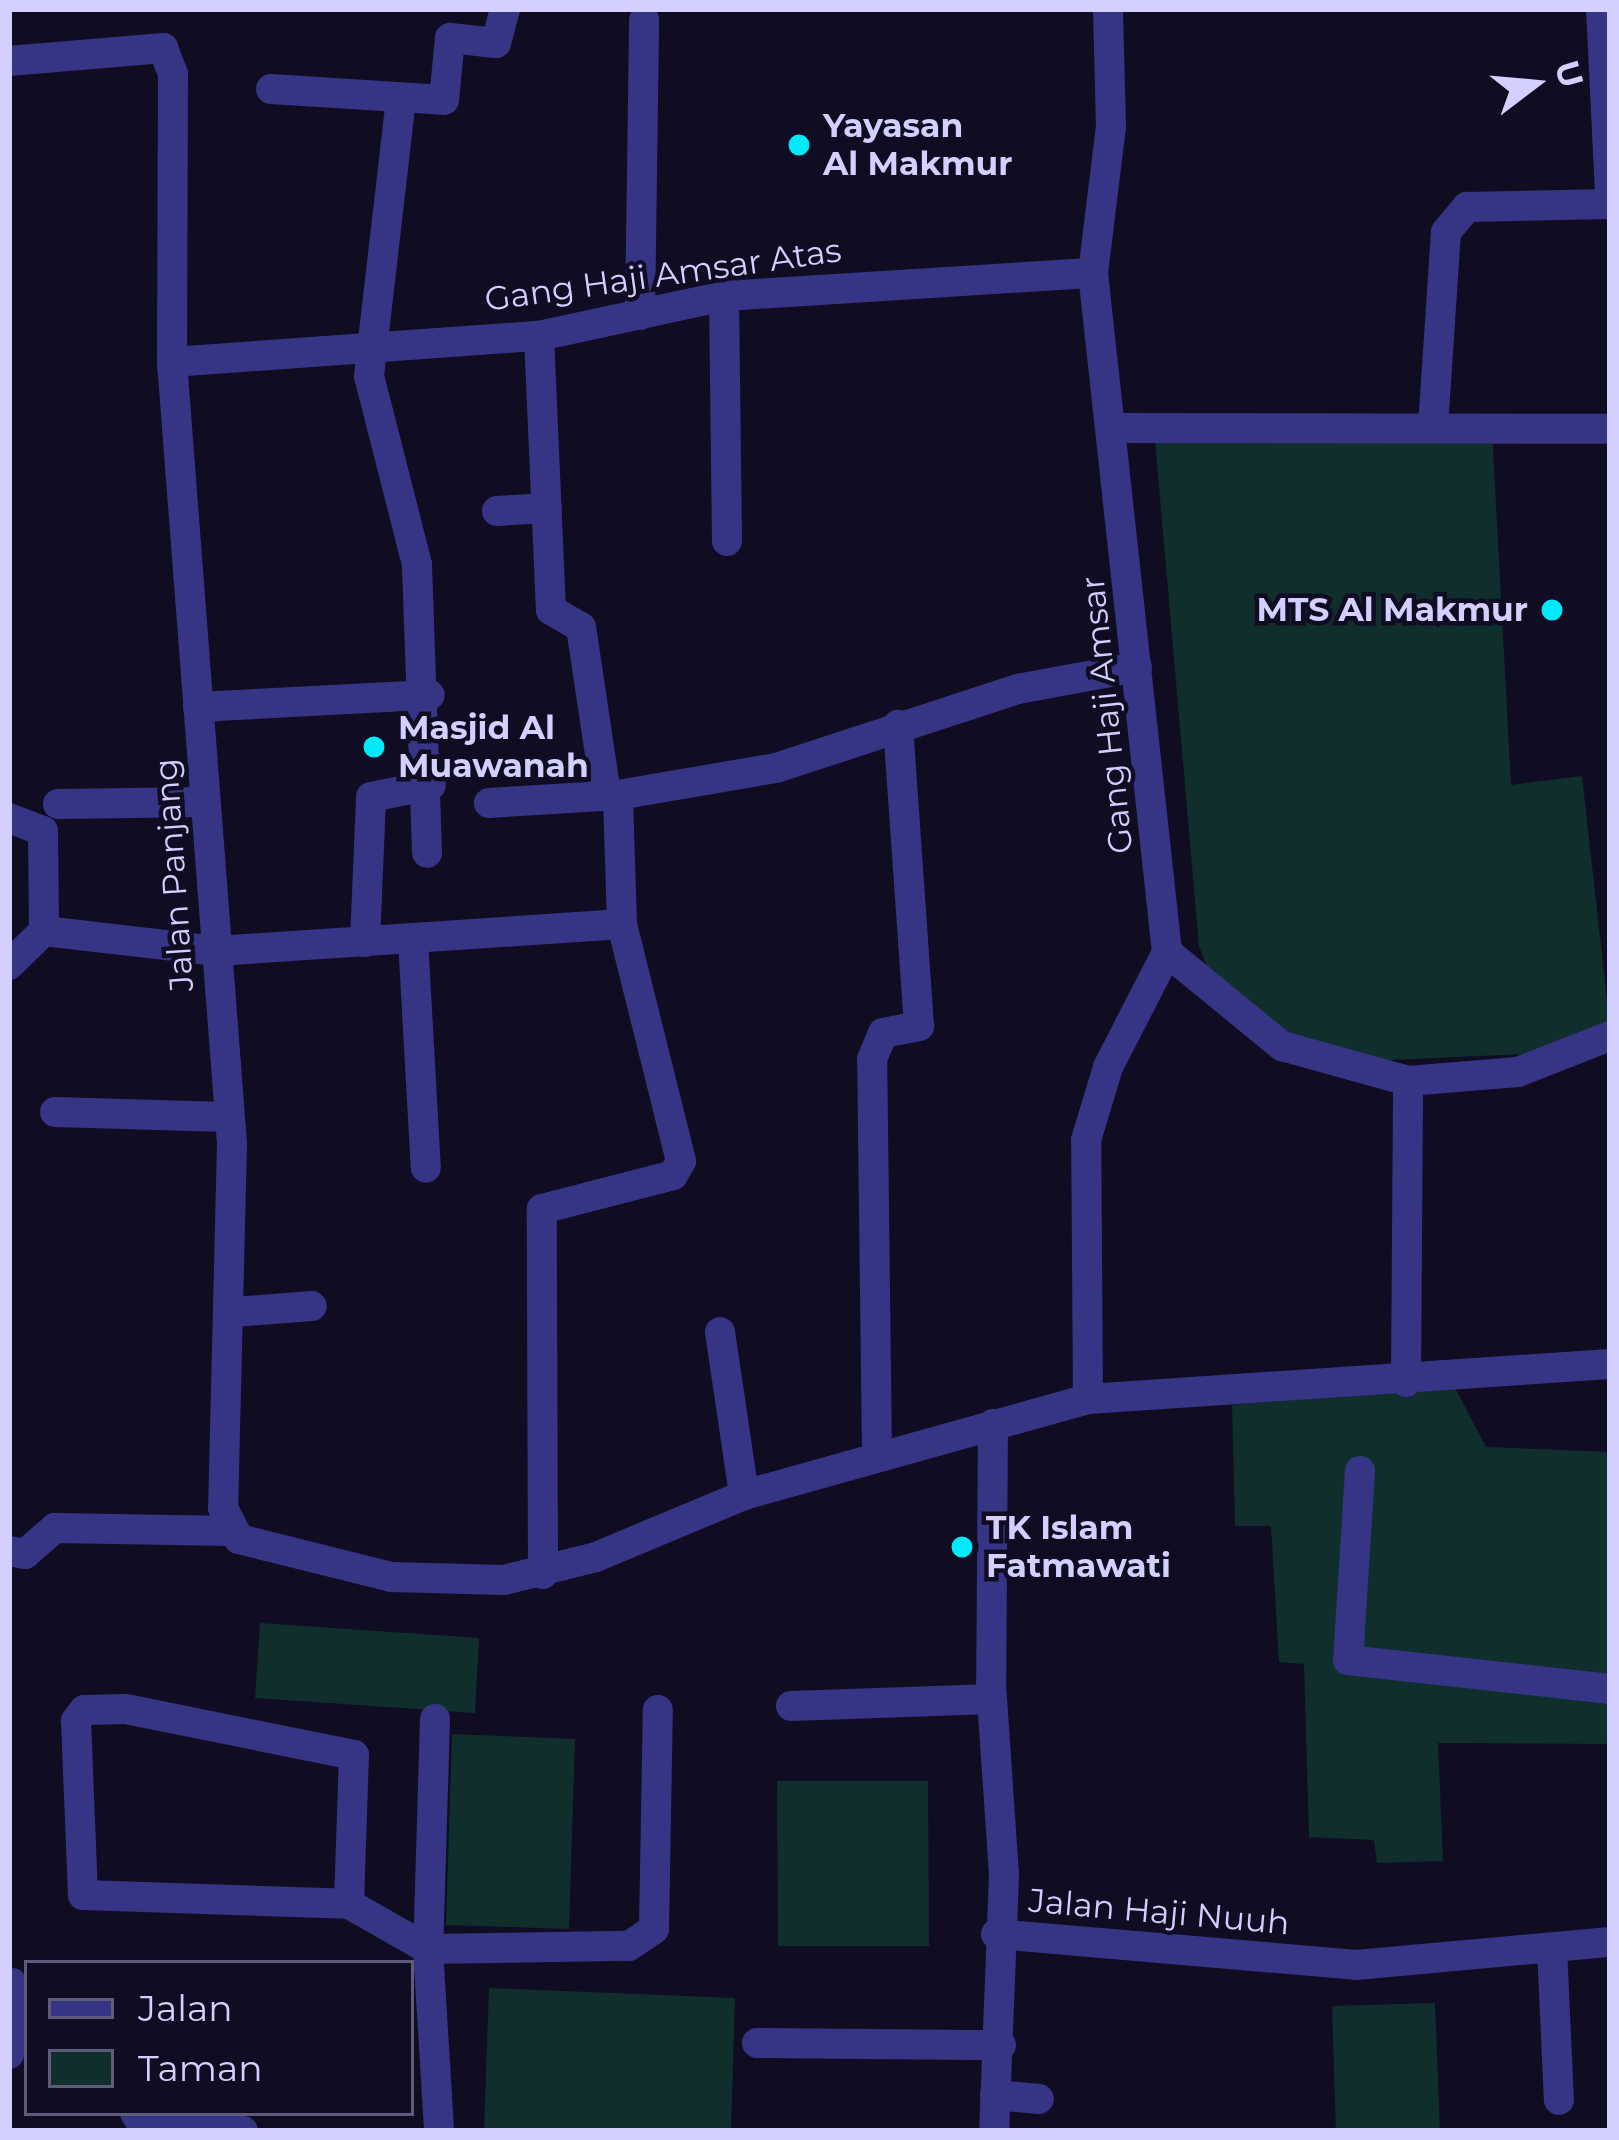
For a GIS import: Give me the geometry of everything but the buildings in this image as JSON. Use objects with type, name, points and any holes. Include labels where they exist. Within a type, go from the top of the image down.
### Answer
[{"type":"street","points":[[271,89],[444,100],[450,38],[496,43],[505,9]]},
{"type":"street","name":"Gang Haji Amsar","points":[[1108,9],[1111,126],[1093,273],[1116,428],[1167,952]]},
{"type":"street","points":[[1601,9],[1610,192]]},
{"type":"street","points":[[640,315],[644,20]]},
{"type":"street","name":"Jalan Panjang","points":[[9,61],[163,48],[173,74],[172,362],[226,1117],[234,1312],[231,1531]]},
{"type":"street","points":[[400,99],[370,342],[417,565],[430,695],[427,853]]},
{"type":"street","points":[[1433,427],[1446,232],[1467,207],[1610,204]]},
{"type":"street","name":"Gang Haji Amsar Atas","points":[[172,362],[370,342],[539,336],[724,296],[1093,273]]},
{"type":"street","points":[[724,296],[728,541]]},
{"type":"street","points":[[539,336],[551,610],[581,627],[613,800],[622,924],[680,1161],[674,1175],[542,1209],[543,1574]]},
{"type":"street","points":[[1116,428],[1610,429]]},
{"type":"street","points":[[497,511],[547,508]]},
{"type":"street","points":[[489,803],[613,800],[776,767],[898,725],[1137,667]]},
{"type":"street","points":[[198,707],[430,695]]},
{"type":"street","points":[[877,1455],[872,1059],[883,1033],[919,1026],[898,725]]},
{"type":"street","points":[[365,942],[371,797],[431,785]]},
{"type":"street","points":[[58,804],[205,802]]},
{"type":"street","points":[[9,818],[44,831],[44,931],[9,964]]},
{"type":"street","points":[[44,931],[216,951],[622,924]]},
{"type":"street","points":[[412,939],[426,1168]]},
{"type":"street","points":[[1088,1399],[1086,1139],[1108,1066],[1167,952],[1282,1046],[1408,1081],[1518,1072],[1610,1036]]},
{"type":"street","points":[[1406,1382],[1408,1081]]},
{"type":"street","points":[[55,1112],[226,1117]]},
{"type":"street","points":[[234,1312],[312,1306]]},
{"type":"street","points":[[720,1332],[744,1495]]},
{"type":"street","points":[[9,1551],[25,1554],[56,1528],[231,1531],[442,1584],[543,1574],[744,1495],[1088,1399],[1406,1382],[1610,1364]]},
{"type":"street","name":"Jalan Haji Nuuh","points":[[993,1424],[992,1699],[1004,1875],[997,1934],[1356,1965],[1610,1942]]},
{"type":"street","points":[[1360,1471],[1348,1660],[1610,1689]]},
{"type":"street","points":[[791,1706],[992,1699]]},
{"type":"street","points":[[349,1904],[355,1769],[343,1748],[125,1709],[84,1710],[76,1720],[82,1894],[349,1904],[412,1960]]},
{"type":"street","points":[[423,1970],[649,1939],[658,1710]]},
{"type":"street","points":[[435,1719],[423,1970],[439,2131]]},
{"type":"street","points":[[994,2131],[1001,2044],[997,1934]]},
{"type":"street","points":[[1552,1948],[1559,2100]]},
{"type":"street","points":[[9,2054],[16,1983]]},
{"type":"street","points":[[757,2042],[1001,2044]]},
{"type":"street","points":[[995,2096],[1039,2099]]},
{"type":"street","points":[[137,2116],[144,2127],[243,2131]]},
{"type":"green space","points":[[1154,429],[1492,430],[1511,785],[1582,776],[1610,1026],[1526,1054],[1365,1061],[1284,1035],[1214,986],[1199,946]]},
{"type":"green space","points":[[1454,1386],[1486,1447],[1610,1452],[1610,1744],[1438,1743],[1443,1861],[1377,1863],[1374,1840],[1309,1837],[1304,1664],[1279,1662],[1271,1526],[1235,1526],[1232,1405]]},
{"type":"green space","points":[[260,1623],[479,1638],[475,1713],[255,1698]]},
{"type":"green space","points":[[452,1734],[575,1739],[569,1929],[446,1925]]},
{"type":"green space","points":[[777,1781],[928,1781],[929,1946],[778,1946]]},
{"type":"green space","points":[[489,1988],[735,1998],[731,2131],[484,2131]]},
{"type":"green space","points":[[1435,2003],[1440,2131],[1336,2131],[1332,2006]]},
{"type":"place","name":"Yayasan Al Makmur","points":[[799,145]]},
{"type":"place","name":"MTS Al Makmur","points":[[1552,610]]},
{"type":"place","name":"Masjid Al Muawanah","points":[[374,747]]},
{"type":"place","name":"TK Islam Fatmawati","points":[[962,1547]]}]
